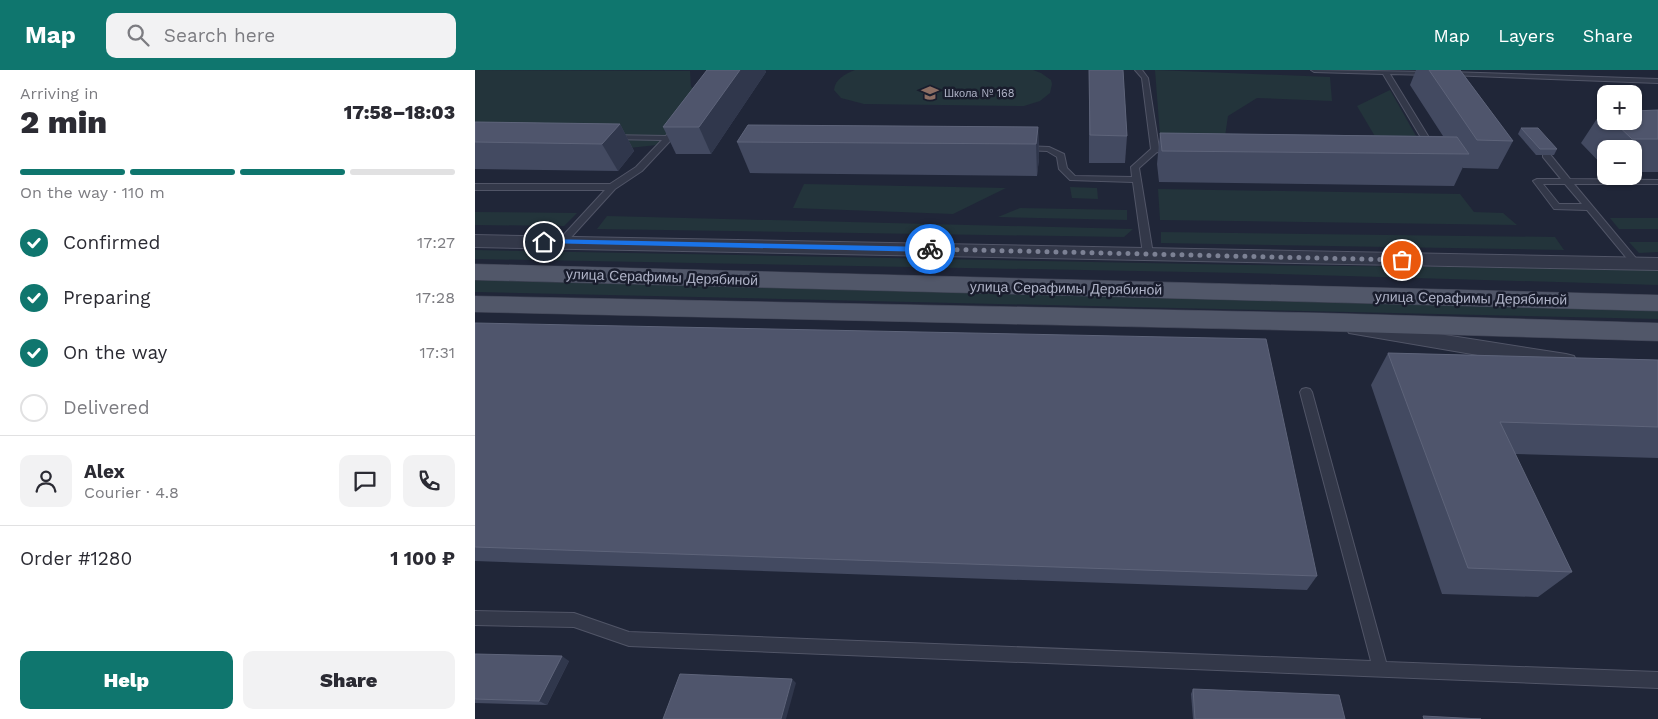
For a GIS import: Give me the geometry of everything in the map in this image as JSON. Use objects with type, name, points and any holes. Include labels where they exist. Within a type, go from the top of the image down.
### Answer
[{"type":"main road","name":"улица Серафимы Дерябиной","points":[[475,272],[1658,303]]},
{"type":"main road","name":"улица Серафимы Дерябиной","points":[[475,304],[1323,322],[1658,332]]},
{"type":"street","points":[[475,241],[1658,264]]},
{"type":"street","name":"улица Серафимы Дерябиной","points":[[1323,322],[1583,364]]},
{"type":"lane","points":[[1138,70],[1145,78],[1155,150]]},
{"type":"lane","points":[[1314,70],[1433,74]]},
{"type":"lane","points":[[1385,72],[1436,157],[1427,157]]},
{"type":"lane","points":[[1443,74],[1658,82]]},
{"type":"lane","points":[[562,242],[612,187],[639,169],[668,138],[683,116]]},
{"type":"lane","points":[[601,137],[668,138]]},
{"type":"lane","points":[[1009,148],[1049,149],[1061,156],[1063,169],[1073,178],[1137,180]]},
{"type":"lane","points":[[1148,254],[1135,167],[1155,150],[1183,151]]},
{"type":"lane","points":[[1546,155],[1637,264]]},
{"type":"lane","points":[[1589,207],[1557,207],[1537,181],[1658,182]]},
{"type":"lane","points":[[475,187],[612,187]]},
{"type":"lane","points":[[1306,392],[1381,669]]},
{"type":"lane","points":[[475,618],[574,620],[629,639],[1658,680]]},
{"type":"shaded area","points":[[475,70],[690,71],[691,87],[710,94],[686,126],[657,145],[629,148],[475,146]]},
{"type":"shaded area","points":[[855,70],[1033,70],[1051,80],[1052,84],[1050,93],[1040,101],[1024,106],[864,104],[841,98],[834,90],[838,80]]},
{"type":"shaded area","points":[[1155,70],[1330,77],[1332,101],[1257,98],[1228,116],[1223,150],[1161,149]]},
{"type":"shaded area","points":[[1390,90],[1424,150],[1376,138],[1357,106]]},
{"type":"shaded area","points":[[804,184],[1006,188],[953,214],[793,208]]},
{"type":"shaded area","points":[[1070,187],[1097,188],[1098,199],[1072,198]]},
{"type":"shaded area","points":[[1158,189],[1460,194],[1474,212],[1503,213],[1517,225],[1160,220]]},
{"type":"shaded area","points":[[1020,208],[1127,210],[1127,220],[998,217]]},
{"type":"shaded area","points":[[475,212],[577,213],[564,226],[475,225]]},
{"type":"shaded area","points":[[607,216],[1133,229],[1124,237],[597,229]]},
{"type":"shaded area","points":[[1610,218],[1658,218],[1658,229],[1619,229]]},
{"type":"shaded area","points":[[1161,232],[1555,237],[1564,250],[1161,243]]},
{"type":"shaded area","points":[[1629,242],[1658,242],[1658,252],[1639,253]]},
{"type":"shaded area","points":[[475,250],[1248,265],[1658,269],[1658,285],[1244,273],[475,259]]},
{"type":"shaded area","points":[[475,280],[1658,310],[1658,319],[475,292]]},
{"type":"building","points":[[707,70],[740,70],[699,127],[663,127]]},
{"type":"building","points":[[1089,70],[1123,70],[1127,136],[1090,135]]},
{"type":"building","points":[[1429,70],[1460,70],[1513,141],[1477,140]]},
{"type":"building","points":[[1658,110],[1658,139],[1632,139],[1622,130],[1642,130],[1642,111]]},
{"type":"building","points":[[475,122],[620,124],[602,144],[475,142]]},
{"type":"building","points":[[748,125],[1038,127],[1036,144],[737,142]]},
{"type":"building","points":[[1521,128],[1538,128],[1557,149],[1540,149]]},
{"type":"building","points":[[1160,133],[1457,137],[1469,154],[1162,151]]},
{"type":"building","points":[[475,323],[1266,339],[1317,576],[475,547]]},
{"type":"building","points":[[1388,353],[1658,360],[1658,427],[1500,422],[1572,572],[1468,568]]},
{"type":"building","points":[[475,654],[562,656],[539,701],[475,699]]},
{"type":"building","points":[[680,674],[792,679],[781,719],[663,719]]},
{"type":"building","points":[[1193,689],[1339,695],[1345,719],[1195,719]]},
{"type":"building","points":[[1423,716],[1481,719],[1424,719]]},
{"type":"way so far","points":[[930,249],[1402,260]]},
{"type":"place","name":"Школа № 168","points":[[930,93]]},
{"type":"route","points":[[544,242],[930,249]]}]
